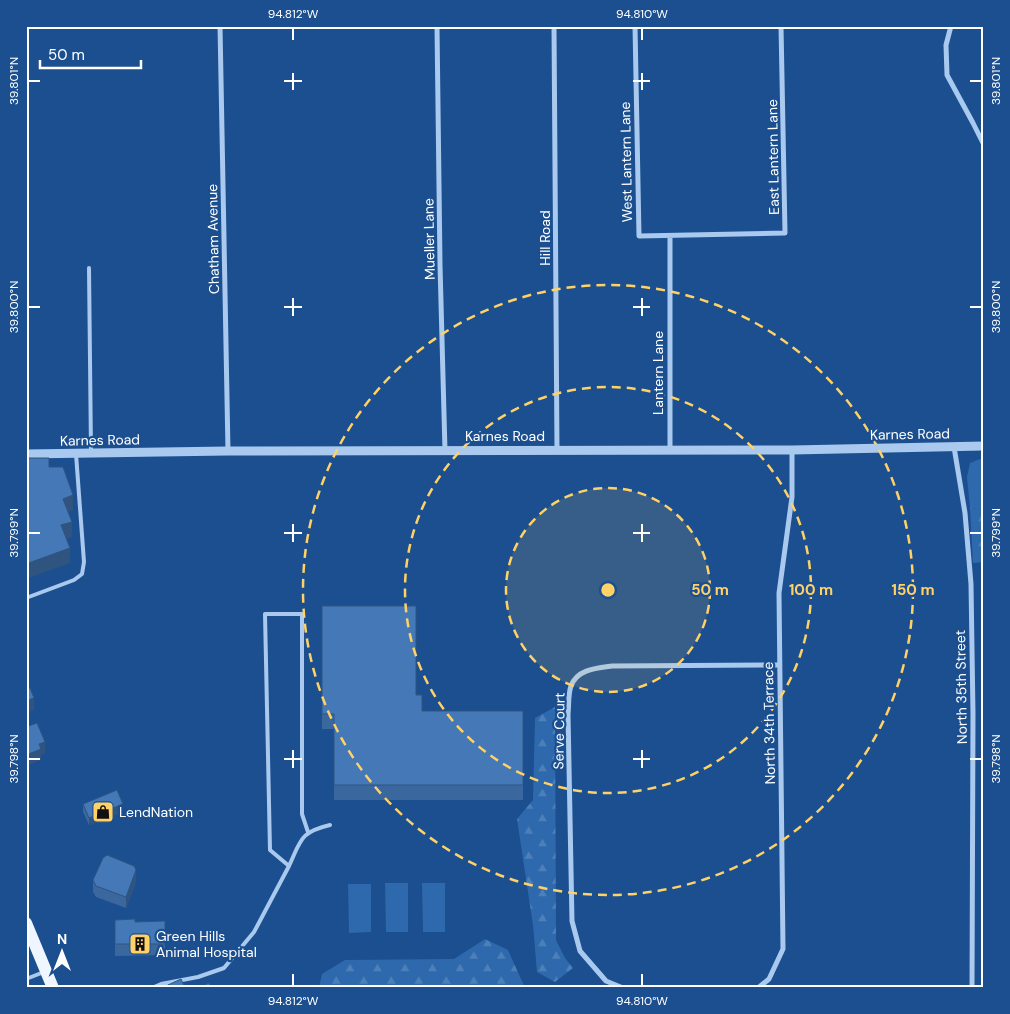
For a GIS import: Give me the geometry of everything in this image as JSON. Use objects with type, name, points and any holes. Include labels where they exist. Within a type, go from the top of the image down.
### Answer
[{"type":"main road","points":[[26,923],[53,988]]},
{"type":"street","name":"Chatham Avenue","points":[[220,26],[228,451]]},
{"type":"street","name":"Mueller Lane","points":[[437,26],[445,451]]},
{"type":"street","name":"Hill Road","points":[[554,26],[557,450]]},
{"type":"street","name":"West Lantern Lane","points":[[635,26],[639,236],[670,236]]},
{"type":"street","name":"East Lantern Lane","points":[[670,236],[785,233],[781,26]]},
{"type":"street","points":[[951,26],[946,45],[947,76],[984,146]]},
{"type":"street","name":"Lantern Lane","points":[[670,236],[670,450]]},
{"type":"street","name":"Karnes Road","points":[[26,454],[228,451],[792,450],[984,446]]},
{"type":"street","name":"North 35th Street","points":[[954,447],[965,512],[971,584],[973,714],[972,988]]},
{"type":"street","name":"North 34th Terrace","points":[[758,988],[768,979],[783,949],[779,593],[792,496],[792,450]]},
{"type":"street","name":"Serve Court","points":[[624,988],[606,981],[580,951],[572,921],[568,714],[571,686],[579,674],[592,669],[612,666],[780,665]]},
{"type":"lane","points":[[89,268],[91,454]]},
{"type":"lane","points":[[26,598],[74,580],[82,574],[84,562],[76,454]]},
{"type":"lane","points":[[289,866],[270,850],[265,614],[302,614],[302,814],[308,832]]},
{"type":"lane","points":[[152,988],[161,984],[198,977],[224,968],[254,932],[301,839],[308,832],[330,825]]},
{"type":"lane","points":[[26,979],[46,971]]},
{"type":"green space","points":[[984,459],[984,510],[970,508],[967,477],[970,463]]},
{"type":"green space","points":[[970,508],[984,510],[984,562],[973,563]]},
{"type":"green space","points":[[555,707],[556,940],[565,958],[573,968],[555,982],[537,972],[533,925],[517,819],[533,800],[535,718]]},
{"type":"green space","points":[[385,883],[408,883],[408,932],[386,932]]},
{"type":"green space","points":[[422,883],[445,883],[445,932],[423,932]]},
{"type":"green space","points":[[348,884],[371,884],[371,932],[349,933]]},
{"type":"green space","points":[[485,939],[508,950],[525,988],[319,988],[322,974],[345,960],[454,959]]},
{"type":"building","points":[[26,458],[49,458],[49,467],[63,467],[73,495],[63,499],[72,522],[61,525],[70,548],[26,564]]},
{"type":"building","points":[[322,606],[416,606],[416,695],[422,695],[422,711],[523,711],[523,785],[334,785],[334,714],[322,714]]},
{"type":"building","points":[[30,688],[34,698],[26,701],[26,689]]},
{"type":"building","points":[[37,723],[45,742],[39,744],[41,749],[26,755],[26,727]]},
{"type":"building","points":[[117,790],[123,804],[89,818],[83,804]]},
{"type":"building","points":[[107,855],[134,866],[136,870],[126,897],[96,886],[93,880],[103,858]]},
{"type":"building","points":[[135,919],[135,922],[165,921],[165,944],[115,944],[115,920]]},
{"type":"building","points":[[181,979],[185,988],[169,988],[168,985]]},
{"type":"building","points":[[209,983],[211,988],[198,988]]},
{"type":"place","name":"LendNation","points":[[103,812]]},
{"type":"place","name":"Green Hills Animal Hospital","points":[[140,944]]}]
